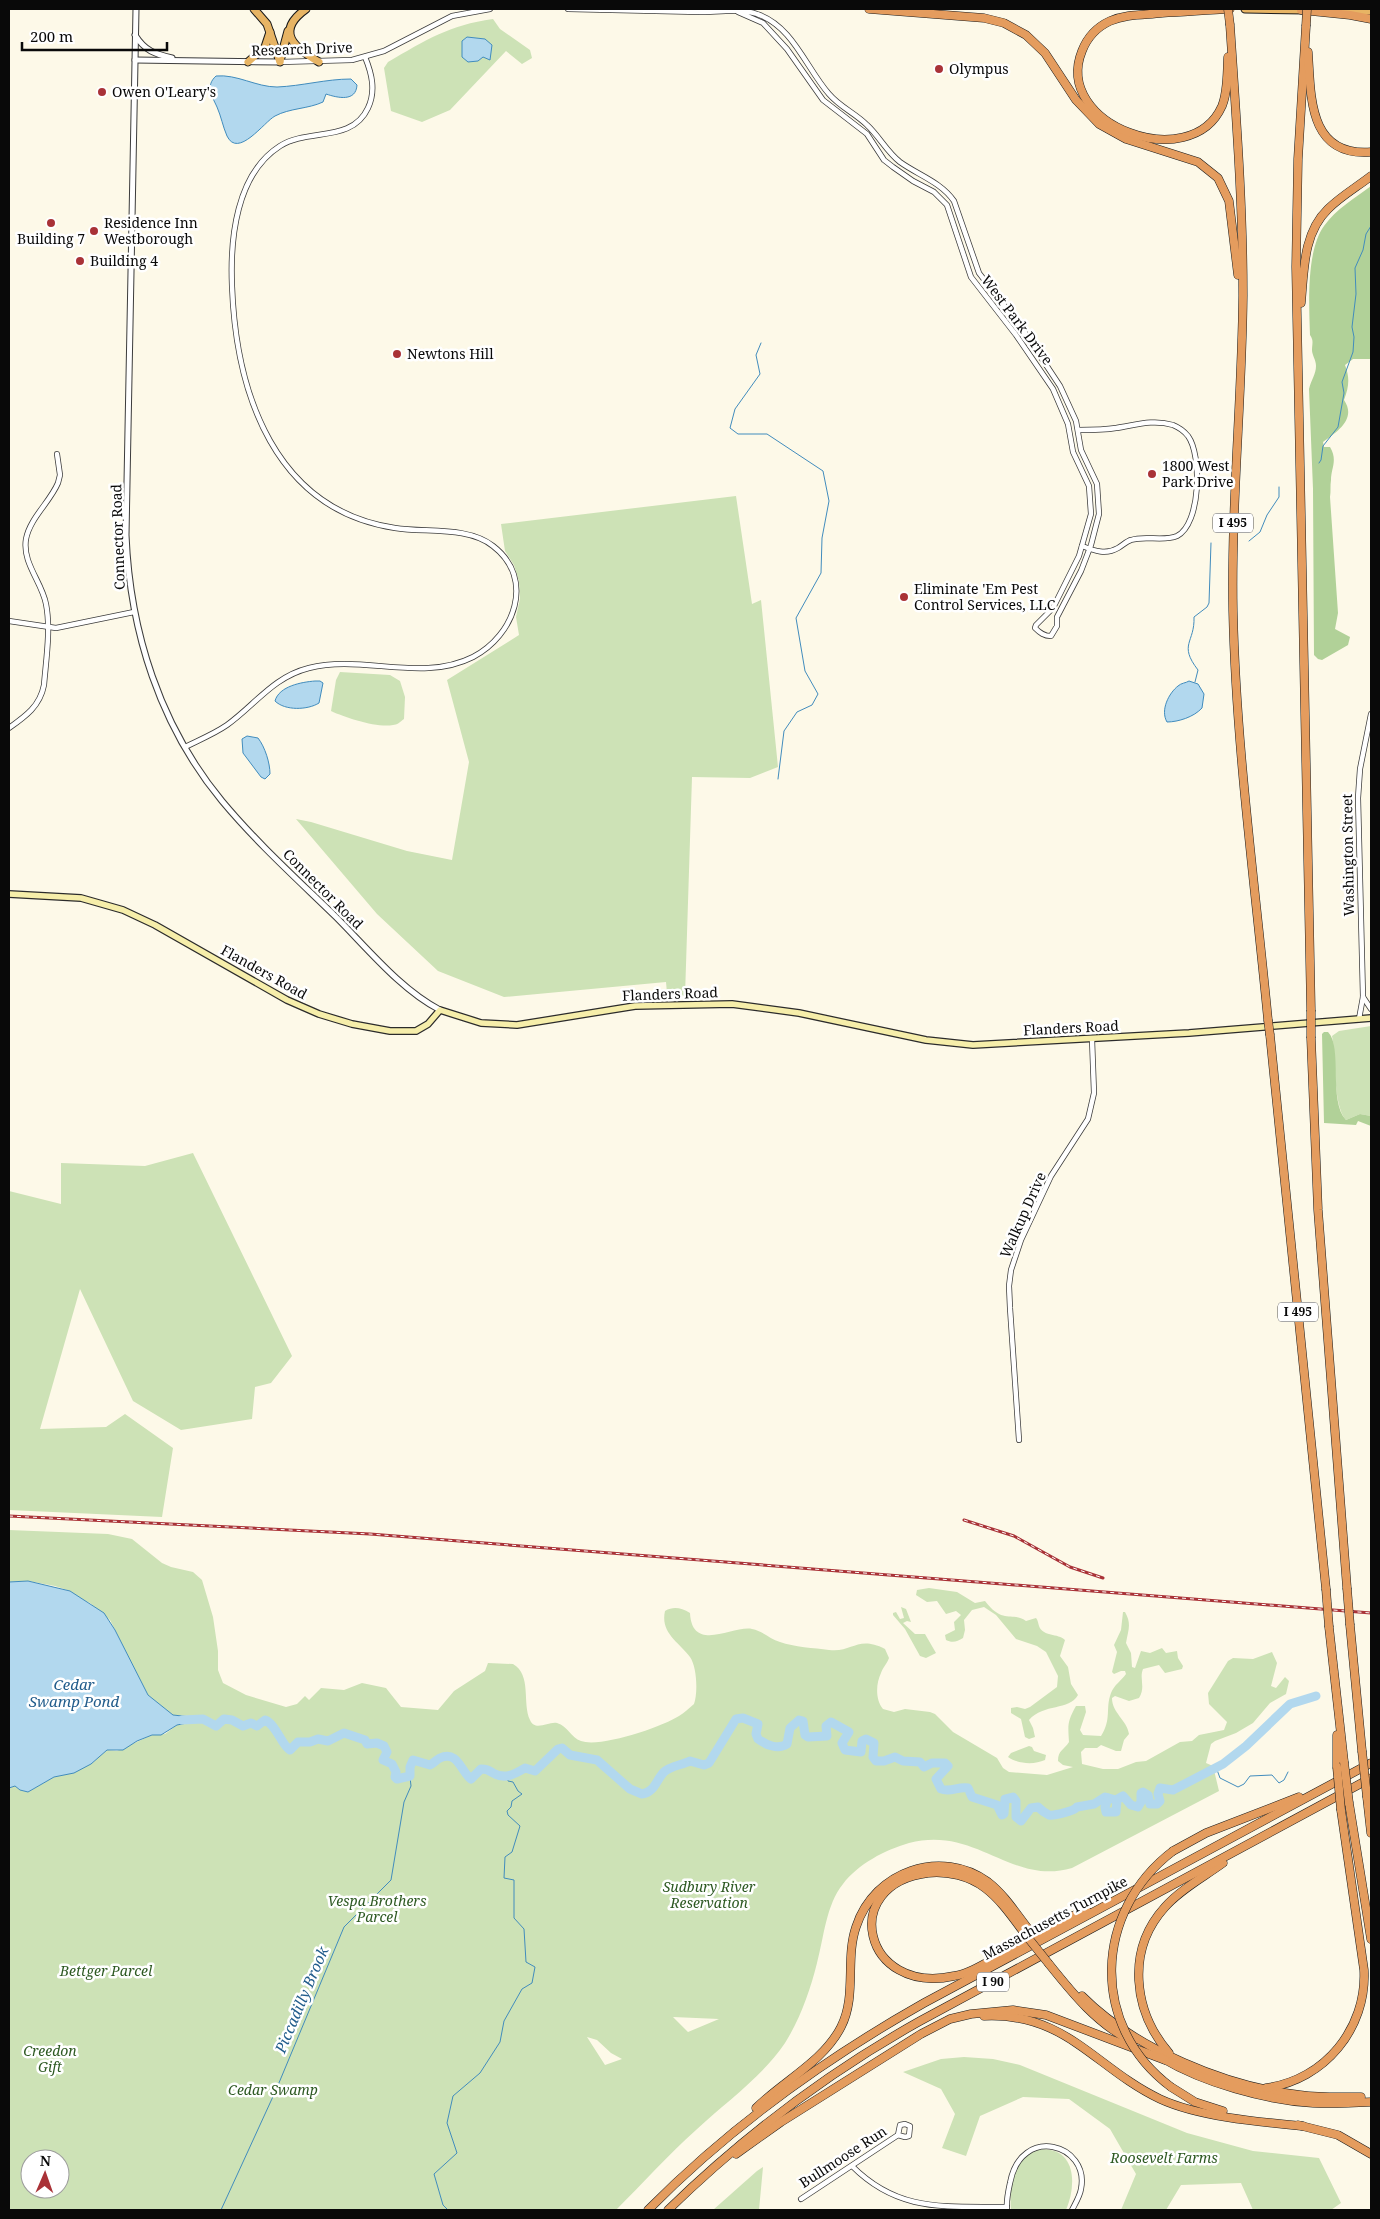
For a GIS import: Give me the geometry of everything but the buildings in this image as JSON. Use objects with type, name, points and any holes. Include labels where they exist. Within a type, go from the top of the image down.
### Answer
[{"type":"highway","points":[[254,9],[263,18],[271,32],[280,62]]},
{"type":"highway","points":[[280,62],[292,23],[306,9]]},
{"type":"highway","points":[[869,9],[984,18],[1009,26],[1026,35],[1041,48],[1081,106],[1100,124],[1126,139],[1191,159],[1209,168],[1222,183],[1229,201],[1242,313]]},
{"type":"highway","points":[[1229,9],[1125,16],[1105,23],[1090,37],[1080,55],[1078,76],[1083,95],[1101,116],[1113,125],[1133,134],[1163,139],[1198,132],[1214,118],[1224,100],[1230,25]]},
{"type":"highway","name":"I 495","points":[[1229,9],[1240,189],[1242,313],[1240,398],[1233,523],[1234,634],[1238,714],[1329,1627],[1344,1762],[1371,1939]]},
{"type":"highway","points":[[1245,9],[1371,11]]},
{"type":"highway","points":[[1304,9],[1371,19]]},
{"type":"highway","name":"I 495","points":[[1304,9],[1306,26],[1297,184],[1298,355],[1311,1038],[1318,1210],[1350,1625],[1362,1751],[1369,1795],[1371,1834]]},
{"type":"highway","points":[[292,23],[291,36],[294,44],[299,50],[319,62]]},
{"type":"highway","points":[[1306,26],[1312,107],[1319,128],[1327,138],[1338,146],[1351,151],[1371,152]]},
{"type":"highway","points":[[248,62],[265,46],[271,32]]},
{"type":"highway","points":[[1298,355],[1304,269],[1311,233],[1320,217],[1328,208],[1371,176]]},
{"type":"highway","points":[[1261,2088],[1280,2085],[1298,2079],[1324,2063],[1346,2038],[1360,2007],[1364,1987],[1364,1970],[1341,1810],[1337,1767],[1338,1706]]},
{"type":"highway","name":"Massachusetts Turnpike","points":[[648,2210],[732,2133],[795,2084],[855,2044],[909,2012],[1371,1763]]},
{"type":"highway","name":"Massachusetts Turnpike","points":[[668,2210],[763,2125],[858,2058],[920,2021],[1371,1778]]},
{"type":"highway","points":[[1326,1787],[1215,1829],[1173,1851],[1151,1872],[1130,1899],[1117,1929],[1111,1963],[1114,1999],[1126,2033],[1144,2062],[1171,2087],[1190,2099],[1212,2108],[1338,2135],[1371,2154]]},
{"type":"highway","points":[[1169,2058],[1152,2028],[1140,1997],[1138,1973],[1145,1941],[1156,1919],[1169,1903],[1245,1847]]},
{"type":"highway","points":[[732,2133],[769,2095],[819,2055],[838,2032],[848,2007],[856,1924],[869,1901],[888,1882],[911,1870],[929,1866],[947,1866],[964,1870],[981,1878],[995,1888],[1051,1963],[1094,2007],[1169,2058],[1218,2082],[1270,2097],[1315,2103],[1371,2102]]},
{"type":"highway","points":[[1028,1932],[987,1889],[966,1878],[941,1872],[916,1875],[893,1886],[878,1902],[872,1922],[875,1944],[887,1962],[907,1974],[940,1978],[969,1972],[1072,1916],[1108,1904]]},
{"type":"highway","points":[[688,2191],[769,2130],[910,2041],[959,2016],[990,2011],[1018,2010],[1059,2019],[1214,2074],[1261,2088],[1301,2096],[1361,2097]]},
{"type":"highway","points":[[910,2041],[947,2024],[970,2018],[998,2016],[1024,2019],[1066,2035],[1142,2089],[1175,2105],[1208,2113],[1302,2126]]},
{"type":"highway","points":[[1313,2098],[1371,2096]]},
{"type":"main road","name":"Flanders Road","points":[[9,894],[81,898],[112,906],[156,925],[287,1000],[352,1024],[390,1032],[416,1031],[428,1024],[440,1010],[481,1023],[511,1025],[635,1006],[732,1004],[800,1013],[906,1036],[954,1044],[996,1044],[1092,1039],[1266,1028],[1371,1018]]},
{"type":"street","name":"Connector Road","points":[[136,9],[126,492],[128,568],[134,612],[151,674],[185,747],[211,787],[254,836],[410,991],[421,1000],[440,1010]]},
{"type":"street","name":"Research Drive","points":[[134,60],[319,62],[352,60],[366,57],[406,40],[445,19],[462,13],[490,9]]},
{"type":"street","points":[[568,9],[738,12]]},
{"type":"street","name":"West Park Drive","points":[[738,12],[755,13],[774,23],[794,44],[829,94],[866,123],[898,160],[938,185],[951,196],[979,273],[1048,365],[1066,399],[1078,430],[1081,450],[1095,477],[1099,494],[1099,514],[1090,549],[1081,571],[1057,617],[1054,632],[1051,636],[1045,636],[1035,628],[1053,608],[1074,568],[1091,514],[1087,480],[1073,452],[1068,424],[1053,390],[1001,314],[971,277],[947,205],[934,192],[914,181],[884,160],[867,134],[829,106],[816,91],[788,49],[764,23],[738,12]]},
{"type":"street","points":[[135,35],[146,49],[154,54],[185,60]]},
{"type":"street","points":[[185,747],[226,725],[279,681],[305,669],[334,664],[428,668],[456,664],[468,660],[500,637],[514,610],[516,588],[514,578],[507,561],[493,545],[468,535],[398,529],[367,523],[342,513],[317,498],[298,481],[279,454],[259,417],[247,385],[239,354],[232,286],[233,235],[243,198],[260,164],[278,147],[299,138],[352,128],[360,122],[369,107],[373,89],[366,57]]},
{"type":"street","points":[[1078,430],[1103,430],[1151,422],[1174,426],[1189,437],[1196,461],[1197,483],[1192,516],[1187,526],[1178,536],[1150,540],[1131,540],[1110,552],[1082,546]]},
{"type":"street","points":[[9,728],[32,710],[42,695],[47,628],[46,603],[28,560],[26,542],[29,530],[58,482],[60,475],[57,454]]},
{"type":"street","points":[[9,621],[47,628],[134,612]]},
{"type":"street","name":"Washington Street","points":[[1359,1019],[1364,997],[1358,798],[1360,769],[1371,714]]},
{"type":"street","name":"Washington Street","points":[[1364,997],[1371,1009]]},
{"type":"street","name":"Walkup Drive","points":[[1019,1440],[1010,1308],[1009,1286],[1011,1270],[1020,1241],[1051,1176],[1088,1119],[1094,1092],[1092,1039]]},
{"type":"street","name":"Bullmoose Run","points":[[801,2199],[898,2135]]},
{"type":"street","points":[[852,2166],[873,2185],[892,2196],[912,2202],[929,2205],[1007,2209],[1012,2173],[1020,2157],[1027,2151],[1050,2146],[1063,2150],[1075,2161],[1081,2174],[1081,2189],[1072,2210]]},
{"type":"green space","points":[[493,19],[500,29],[530,50],[532,58],[522,64],[506,51],[450,110],[422,122],[391,111],[384,68],[388,62],[426,40],[450,29]]},
{"type":"green space","points":[[1371,186],[1371,359],[1353,359],[1345,365],[1348,378],[1348,387],[1344,400],[1348,413],[1347,419],[1334,434],[1323,442],[1324,447],[1330,447],[1334,456],[1330,497],[1338,613],[1335,629],[1350,637],[1348,645],[1322,660],[1314,655],[1313,489],[1309,389],[1316,366],[1310,335],[1309,293],[1311,263],[1318,237],[1324,226],[1340,209]]},
{"type":"green space","points":[[736,496],[752,604],[761,600],[778,767],[750,778],[692,777],[685,996],[667,993],[666,982],[504,997],[438,971],[377,914],[296,819],[407,851],[452,860],[469,762],[447,680],[519,635],[516,617],[520,599],[519,582],[514,565],[505,551],[501,524]]},
{"type":"green space","points":[[340,672],[390,675],[400,681],[405,697],[404,719],[394,725],[386,726],[370,724],[331,711],[336,680]]},
{"type":"green space","points":[[1371,1026],[1371,1116],[1360,1114],[1346,1120],[1342,1113],[1337,1092],[1332,1036],[1339,1031]]},
{"type":"green space","points":[[1328,1032],[1335,1049],[1336,1088],[1341,1111],[1346,1120],[1360,1114],[1371,1116],[1371,1126],[1358,1121],[1356,1125],[1324,1123],[1322,1034]]},
{"type":"green space","points":[[193,1153],[292,1356],[271,1383],[255,1387],[252,1419],[181,1430],[133,1401],[80,1289],[40,1429],[106,1427],[125,1414],[173,1448],[162,1517],[9,1510],[9,1191],[61,1204],[61,1163],[145,1166]]},
{"type":"green space","points":[[9,1530],[108,1534],[132,1539],[162,1563],[193,1572],[202,1580],[213,1617],[218,1651],[218,1670],[223,1683],[246,1695],[286,1707],[297,1704],[305,1696],[309,1700],[321,1688],[344,1690],[362,1683],[386,1688],[401,1707],[438,1710],[454,1691],[485,1671],[488,1663],[513,1664],[523,1675],[528,1713],[532,1723],[539,1726],[557,1723],[581,1741],[590,1742],[602,1742],[646,1731],[671,1721],[694,1704],[696,1680],[692,1661],[672,1637],[665,1625],[665,1611],[674,1608],[690,1613],[692,1625],[698,1632],[706,1635],[752,1629],[760,1631],[776,1641],[798,1646],[837,1650],[868,1644],[885,1649],[889,1658],[879,1677],[877,1686],[880,1705],[883,1709],[894,1712],[905,1709],[935,1714],[953,1732],[997,1758],[1003,1768],[1009,1772],[1047,1775],[1073,1767],[1063,1765],[1058,1761],[1058,1757],[1069,1742],[1069,1724],[1076,1706],[1085,1706],[1086,1712],[1080,1730],[1083,1735],[1101,1736],[1106,1724],[1111,1693],[1126,1674],[1125,1671],[1114,1674],[1112,1672],[1117,1652],[1114,1645],[1121,1630],[1123,1612],[1125,1612],[1128,1620],[1129,1628],[1126,1643],[1131,1653],[1132,1667],[1135,1668],[1141,1651],[1150,1653],[1162,1648],[1166,1653],[1177,1651],[1178,1658],[1183,1666],[1182,1669],[1165,1673],[1159,1665],[1143,1669],[1142,1690],[1139,1698],[1129,1701],[1115,1696],[1112,1698],[1114,1708],[1126,1725],[1129,1734],[1124,1740],[1121,1751],[1101,1745],[1097,1748],[1085,1748],[1081,1752],[1082,1764],[1103,1769],[1118,1769],[1136,1762],[1146,1761],[1180,1742],[1192,1741],[1199,1735],[1224,1730],[1227,1722],[1209,1704],[1208,1693],[1228,1661],[1233,1658],[1253,1659],[1272,1652],[1277,1663],[1271,1686],[1276,1688],[1285,1677],[1289,1681],[1286,1694],[1270,1703],[1253,1723],[1211,1744],[1206,1763],[1213,1766],[1219,1791],[1072,1868],[1050,1871],[1030,1869],[954,1842],[933,1840],[909,1843],[891,1850],[856,1870],[837,1892],[829,1911],[808,1994],[800,2015],[776,2056],[666,2159],[616,2210],[9,2210],[9,1788],[15,1786],[20,1790],[28,1792],[54,1777],[91,1764],[107,1750],[117,1751],[152,1735],[165,1734],[177,1725],[191,1722],[189,1716],[173,1715],[148,1695],[110,1620],[90,1603],[77,1597],[70,1591],[28,1581],[9,1582]],"holes":[[[673,2017],[719,2019],[688,2032]],[[587,2037],[597,2040],[611,2053],[622,2059],[605,2065]]]},
{"type":"green space","points":[[929,1588],[957,1592],[975,1603],[985,1601],[997,1613],[1002,1615],[1021,1618],[1026,1621],[1036,1618],[1044,1632],[1059,1636],[1065,1640],[1060,1656],[1068,1667],[1071,1684],[1078,1695],[1069,1703],[1035,1715],[1029,1720],[1035,1737],[1029,1739],[1025,1737],[1021,1719],[1011,1713],[1011,1708],[1025,1709],[1030,1707],[1057,1687],[1058,1676],[1046,1652],[1037,1646],[1016,1639],[996,1615],[984,1607],[972,1610],[964,1620],[965,1630],[963,1638],[954,1642],[946,1640],[945,1635],[955,1630],[954,1622],[961,1615],[956,1611],[946,1614],[937,1601],[927,1602],[916,1595],[917,1590]]},
{"type":"green space","points":[[901,1607],[906,1609],[911,1622],[903,1623],[915,1634],[925,1634],[936,1653],[926,1658],[920,1656],[905,1629],[893,1615],[896,1612],[900,1619],[904,1618]]},
{"type":"green space","points":[[1029,1746],[1034,1751],[1046,1755],[1045,1760],[1036,1763],[1026,1763],[1008,1757],[1011,1753]]},
{"type":"green space","name":"Roosevelt Farms","points":[[964,2057],[993,2059],[1020,2065],[1187,2133],[1253,2151],[1319,2158],[1341,2203],[1331,2210],[1253,2210],[1241,2183],[1181,2185],[1166,2210],[1121,2210],[1136,2174],[1110,2129],[1069,2099],[1023,2097],[980,2116],[966,2156],[942,2148],[955,2114],[941,2089],[903,2072],[941,2059]]},
{"type":"green space","name":"Roosevelt Farms","points":[[1048,2149],[1058,2152],[1070,2167],[1072,2188],[1066,2210],[1011,2210],[1012,2185],[1017,2168],[1021,2161],[1034,2150]]},
{"type":"green space","points":[[763,2167],[759,2210],[713,2210],[757,2171]]},
{"type":"water","points":[[467,37],[485,39],[492,45],[490,60],[483,57],[478,61],[468,62],[462,57],[462,41]]},
{"type":"water","points":[[216,76],[231,77],[277,87],[351,79],[357,85],[356,90],[350,96],[336,97],[326,94],[323,102],[275,116],[251,137],[238,143],[232,142],[227,136],[212,95],[210,87]]},
{"type":"water","points":[[315,681],[323,683],[319,703],[309,707],[290,708],[275,701],[277,696],[286,688]]},
{"type":"water","points":[[1189,681],[1198,684],[1204,694],[1202,708],[1186,718],[1167,722],[1164,712],[1166,702],[1179,685]]},
{"type":"water","points":[[247,736],[258,738],[265,750],[270,774],[265,779],[261,777],[243,753],[242,739]]},
{"type":"water","name":"Cedar Swamp Pond","points":[[28,1581],[70,1591],[104,1613],[115,1630],[148,1695],[173,1715],[191,1717],[192,1722],[177,1725],[161,1735],[152,1735],[137,1741],[123,1750],[107,1750],[91,1764],[74,1773],[54,1777],[28,1792],[20,1790],[15,1786],[9,1788],[9,1582]]},
{"type":"waterway","points":[[1319,463],[1323,446],[1338,427],[1344,393],[1342,382],[1353,352],[1354,337],[1352,327],[1356,294],[1355,268],[1363,250],[1366,234],[1371,226]]},
{"type":"waterway","points":[[761,343],[756,355],[760,374],[735,409],[730,428],[738,434],[767,434],[823,471],[829,501],[822,538],[821,573],[796,618],[805,671],[818,694],[812,705],[797,712],[784,731],[778,779]]},
{"type":"waterway","points":[[1249,541],[1260,532],[1267,515],[1279,497],[1279,487]]},
{"type":"waterway","points":[[1195,682],[1198,670],[1192,661],[1188,649],[1194,626],[1194,617],[1207,607],[1209,603],[1211,543]]},
{"type":"waterway","points":[[182,1720],[203,1719],[216,1726],[224,1719],[232,1720],[243,1726],[251,1723],[257,1726],[265,1720],[273,1726],[290,1750],[298,1742],[310,1742],[318,1739],[328,1741],[344,1733],[365,1740],[367,1744],[377,1743],[384,1746],[387,1752],[383,1760],[392,1764],[397,1779],[410,1776],[410,1767],[413,1760],[430,1765],[446,1756],[455,1759],[471,1779],[481,1769],[502,1776],[514,1774],[525,1768],[535,1771],[558,1749],[562,1748],[570,1755],[597,1760],[630,1789],[642,1794],[650,1791],[661,1775],[669,1768],[690,1761],[704,1765],[709,1763],[736,1719],[743,1718],[758,1724],[756,1734],[758,1739],[776,1747],[787,1744],[790,1728],[799,1720],[803,1721],[805,1735],[808,1737],[827,1736],[826,1726],[831,1722],[849,1732],[842,1743],[845,1750],[861,1752],[862,1741],[866,1739],[874,1743],[873,1757],[876,1761],[884,1761],[895,1757],[903,1761],[920,1762],[924,1767],[932,1763],[945,1763],[948,1766],[936,1779],[941,1789],[968,1788],[972,1797],[997,1805],[1002,1815],[1004,1814],[1005,1799],[1013,1797],[1016,1801],[1016,1817],[1021,1821],[1031,1808],[1038,1807],[1049,1815],[1055,1815],[1068,1812],[1077,1807],[1094,1804],[1105,1797],[1116,1800],[1123,1796],[1131,1805],[1138,1807],[1141,1802],[1141,1793],[1143,1792],[1148,1795],[1150,1804],[1157,1804],[1160,1801],[1158,1794],[1160,1788],[1173,1790],[1223,1764],[1246,1746],[1290,1704],[1316,1696]]},
{"type":"waterway","points":[[1216,1767],[1220,1778],[1238,1787],[1244,1784],[1250,1776],[1272,1775],[1279,1783],[1284,1780],[1288,1772]]},
{"type":"waterway","points":[[448,2210],[443,2205],[434,2174],[457,2153],[447,2123],[453,2096],[480,2073],[500,2042],[504,2021],[522,1989],[532,1983],[535,1967],[526,1962],[524,1929],[514,1918],[514,1880],[504,1878],[505,1857],[512,1852],[520,1826],[508,1815],[507,1811],[511,1807],[512,1801],[522,1794],[513,1782],[508,1781],[507,1776]]},
{"type":"waterway","name":"Piccadilly Brook","points":[[221,2210],[276,2090],[344,1927],[391,1880],[404,1802],[411,1786],[410,1777]]},
{"type":"waterway","points":[[1108,1798],[1105,1807],[1106,1812],[1116,1812],[1117,1800]]},
{"type":"railway","points":[[9,1516],[370,1534],[1371,1613]]},
{"type":"railway","points":[[964,1520],[1014,1536],[1070,1567],[1103,1578]]},
{"type":"place","name":"Olympus","points":[[939,69]]},
{"type":"place","name":"Owen O'Leary's","points":[[102,92]]},
{"type":"place","name":"Building 7","points":[[51,223]]},
{"type":"place","name":"Residence Inn Westborough","points":[[94,231]]},
{"type":"place","name":"Building 4","points":[[80,261]]},
{"type":"place","name":"Newtons Hill","points":[[397,354]]},
{"type":"place","name":"1800 West Park Drive","points":[[1152,474]]},
{"type":"place","name":"Eliminate 'Em Pest Control Services, LLC","points":[[904,597]]},
{"type":"park label","name":"Sudbury River Reservation","points":[[709,1895]]},
{"type":"park label","name":"Vespa Brothers Parcel","points":[[377,1909]]},
{"type":"park label","name":"Bettger Parcel","points":[[106,1971]]},
{"type":"park label","name":"Creedon Gift","points":[[50,2060]]},
{"type":"park label","name":"Cedar Swamp","points":[[273,2090]]}]
